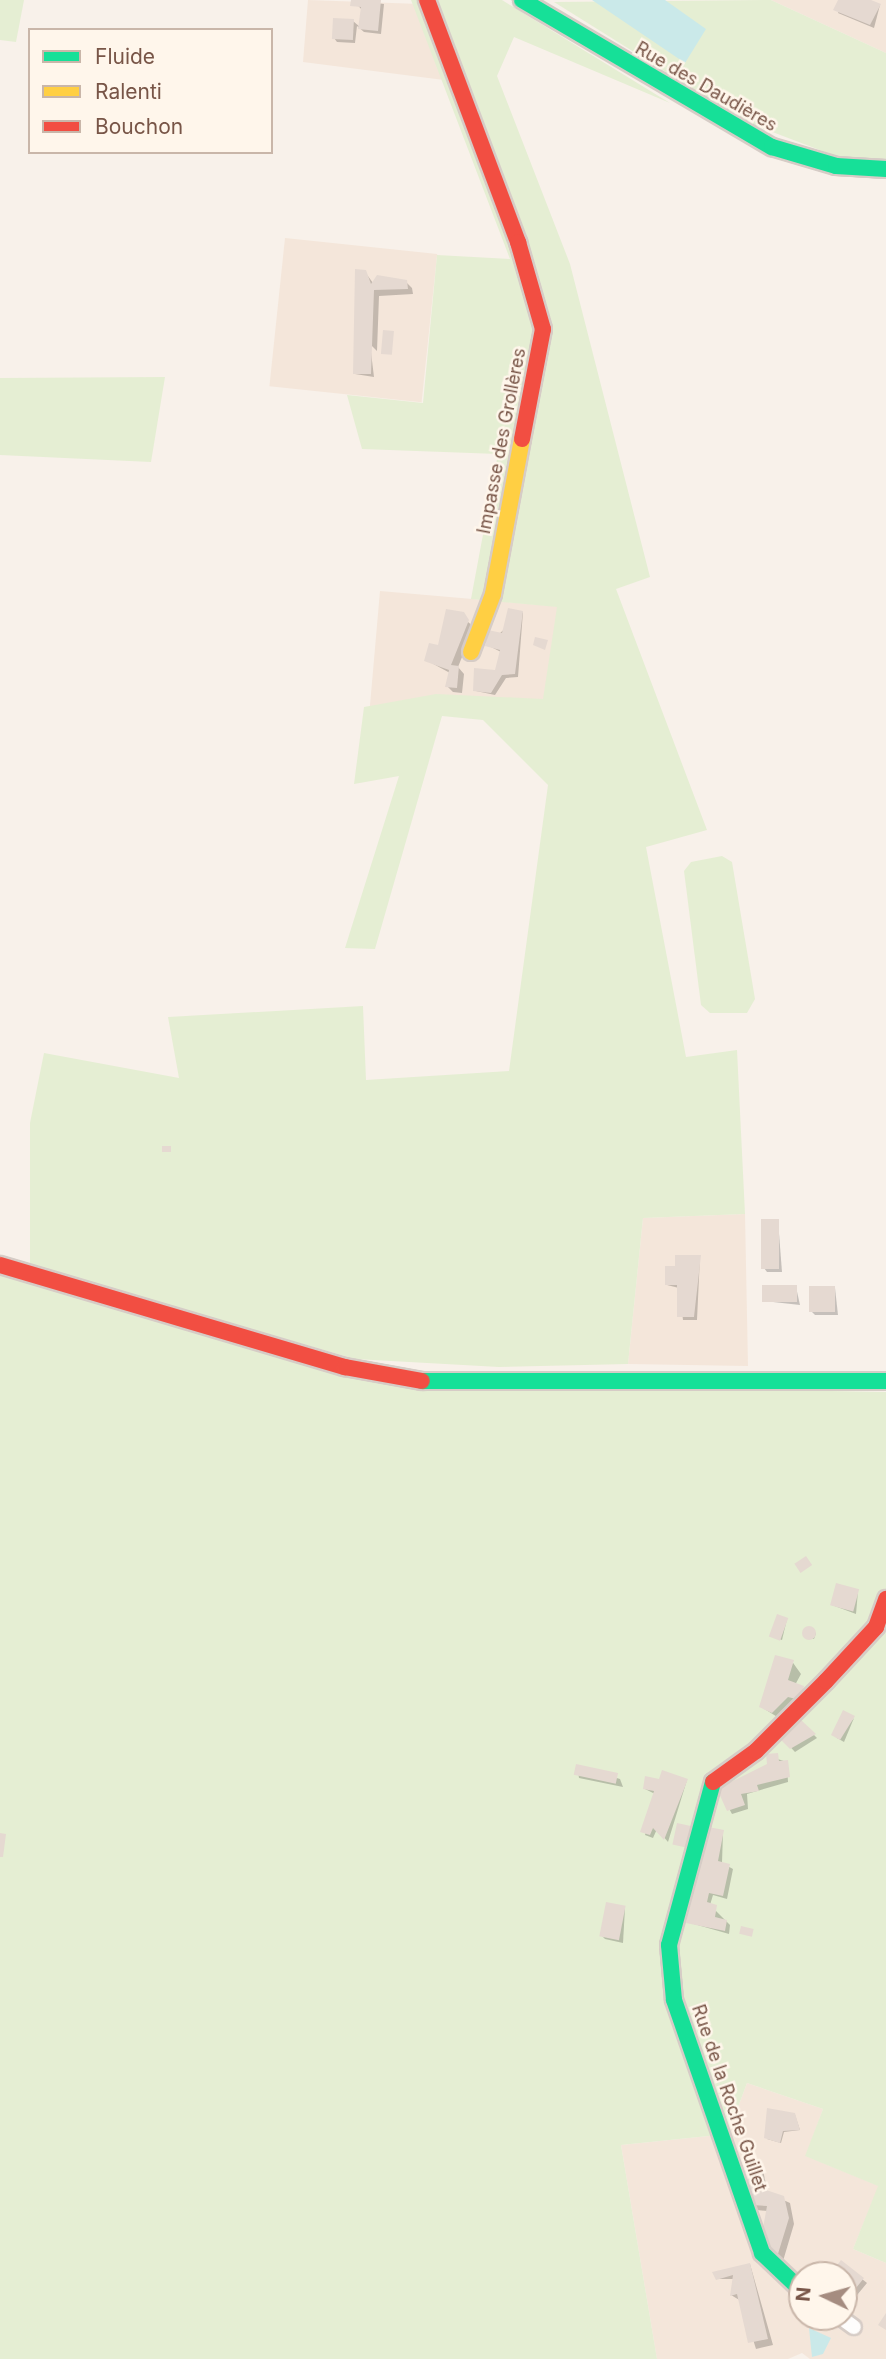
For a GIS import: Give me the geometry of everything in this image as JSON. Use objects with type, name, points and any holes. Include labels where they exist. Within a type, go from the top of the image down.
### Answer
[{"type":"street","name":"Impasse des Grollères","points":[[427,0],[518,242],[543,329],[494,594],[476,626],[471,652]]},
{"type":"street","name":"Rue des Daudières","points":[[522,0],[772,147],[836,166],[886,169]]},
{"type":"street","points":[[0,1265],[345,1367],[438,1384],[884,1381]]},
{"type":"street","name":"Rue de la Roche Guillet","points":[[788,2278],[762,2253],[674,2000],[669,1945],[709,1785],[756,1751],[826,1681],[876,1627],[886,1599]]},
{"type":"shaded area","points":[[308,0],[420,4],[444,80],[303,62]]},
{"type":"shaded area","points":[[771,0],[886,0],[886,53]]},
{"type":"shaded area","points":[[285,238],[437,254],[422,402],[269,386]]},
{"type":"shaded area","points":[[380,591],[558,607],[548,723],[370,708]]},
{"type":"shaded area","points":[[745,1214],[748,1366],[628,1364],[643,1218]]},
{"type":"shaded area","points":[[747,2083],[823,2109],[806,2156],[879,2186],[853,2249],[886,2263],[886,2359],[810,2359],[802,2353],[788,2359],[657,2359],[621,2145],[728,2134]]},
{"type":"green space","points":[[0,0],[24,0],[16,42],[0,40]]},
{"type":"green space","points":[[411,0],[502,0],[670,103],[514,37],[497,76],[570,264],[650,577],[616,589],[707,830],[646,847],[686,1057],[737,1050],[745,1214],[643,1218],[628,1364],[499,1367],[355,1359],[30,1266],[30,1123],[44,1053],[179,1078],[168,1017],[363,1006],[366,1080],[509,1071],[548,785],[483,720],[442,716],[375,949],[345,948],[399,776],[354,784],[364,707],[436,694],[543,699],[557,607],[471,599],[498,454],[362,449],[347,395],[423,403],[437,255],[510,259]]},
{"type":"green space","points":[[771,0],[886,53],[886,159],[838,157],[746,122],[554,2]]},
{"type":"green space","points":[[165,377],[151,462],[0,455],[0,378]]},
{"type":"green space","points":[[722,856],[732,862],[755,999],[747,1013],[710,1013],[701,1005],[684,871],[691,862]]},
{"type":"green space","points":[[0,1265],[438,1384],[886,1392],[886,2263],[853,2249],[878,2186],[805,2156],[823,2109],[747,2083],[728,2134],[621,2145],[657,2359],[0,2359]]},
{"type":"water","points":[[592,0],[665,0],[706,29],[685,63]]},
{"type":"water","points":[[809,2331],[831,2338],[823,2354],[812,2357]]},
{"type":"building","points":[[351,0],[381,0],[378,31],[358,29],[361,7],[350,6]]},
{"type":"building","points":[[838,0],[871,0],[881,4],[870,25],[833,10]]},
{"type":"building","points":[[333,18],[354,19],[353,40],[332,39]]},
{"type":"building","points":[[355,269],[366,270],[371,284],[377,275],[407,280],[408,289],[374,290],[371,374],[353,374]]},
{"type":"building","points":[[383,330],[394,331],[392,355],[381,354]]},
{"type":"building","points":[[508,608],[523,611],[515,674],[502,675],[491,693],[473,691],[474,668],[495,670],[500,650],[485,646],[488,630],[502,633]]},
{"type":"building","points":[[446,609],[464,612],[469,620],[451,665],[459,666],[457,688],[445,687],[449,670],[424,661],[429,643],[438,645]]},
{"type":"building","points":[[535,637],[548,640],[545,650],[533,645]]},
{"type":"building","points":[[162,1146],[171,1146],[171,1152],[162,1152]]},
{"type":"building","points":[[761,1219],[779,1219],[779,1269],[761,1269]]},
{"type":"building","points":[[675,1255],[701,1255],[694,1317],[677,1317],[677,1285],[665,1285],[665,1266],[675,1266]]},
{"type":"building","points":[[762,1285],[797,1285],[797,1302],[762,1302]]},
{"type":"building","points":[[809,1286],[835,1286],[835,1312],[809,1312]]},
{"type":"building","points":[[806,1556],[812,1565],[801,1573],[794,1564]]},
{"type":"building","points":[[836,1583],[859,1589],[853,1611],[830,1605]]},
{"type":"building","points":[[777,1614],[788,1618],[780,1641],[769,1637]]},
{"type":"building","points":[[806,1626],[812,1626],[816,1633],[812,1640],[806,1640],[802,1636],[802,1630]]},
{"type":"building","points":[[775,1655],[794,1660],[788,1680],[804,1686],[800,1700],[788,1697],[772,1713],[759,1707]]},
{"type":"building","points":[[843,1710],[855,1716],[840,1740],[831,1735]]},
{"type":"building","points":[[800,1719],[816,1734],[790,1749],[779,1738]]},
{"type":"building","points":[[778,1753],[779,1761],[788,1760],[790,1777],[757,1785],[759,1791],[741,1794],[745,1805],[727,1811],[717,1789],[767,1764],[766,1754]]},
{"type":"building","points":[[576,1764],[618,1773],[616,1784],[574,1775]]},
{"type":"building","points":[[662,1770],[688,1779],[664,1840],[653,1828],[650,1835],[640,1832],[654,1791],[643,1789],[645,1776],[659,1779]]},
{"type":"building","points":[[677,1823],[691,1826],[686,1847],[672,1845]]},
{"type":"building","points":[[703,1826],[724,1830],[718,1861],[730,1864],[723,1896],[709,1893],[707,1902],[717,1905],[715,1917],[727,1920],[725,1931],[686,1923]]},
{"type":"building","points":[[0,1833],[6,1834],[3,1857],[0,1857]]},
{"type":"building","points":[[606,1902],[626,1906],[619,1940],[599,1936]]},
{"type":"building","points":[[741,1926],[754,1929],[752,1937],[739,1934]]},
{"type":"building","points":[[767,2108],[795,2113],[800,2130],[783,2131],[780,2143],[764,2138]]},
{"type":"building","points":[[737,2165],[762,2165],[763,2189],[784,2196],[789,2218],[777,2257],[761,2239],[767,2206],[752,2205]]},
{"type":"building","points":[[750,2263],[768,2339],[748,2343],[737,2294],[730,2296],[733,2275],[716,2280],[712,2272]]},
{"type":"building","points":[[858,2273],[864,2278],[858,2286]]},
{"type":"building","points":[[886,2313],[886,2330],[878,2325]]},
{"type":"traffic: fast","points":[[522,0],[772,147],[836,166],[886,169]]},
{"type":"traffic: fast","points":[[422,1381],[886,1381]]},
{"type":"traffic: fast","points":[[713,1782],[669,1945],[674,2000],[762,2253],[788,2278]]},
{"type":"traffic: slow","points":[[471,652],[493,594],[522,439]]},
{"type":"traffic: jam","points":[[427,0],[518,242],[543,329],[522,439]]},
{"type":"traffic: jam","points":[[0,1265],[345,1367],[422,1381]]},
{"type":"traffic: jam","points":[[713,1782],[756,1751],[826,1681],[876,1627],[886,1599]]}]
